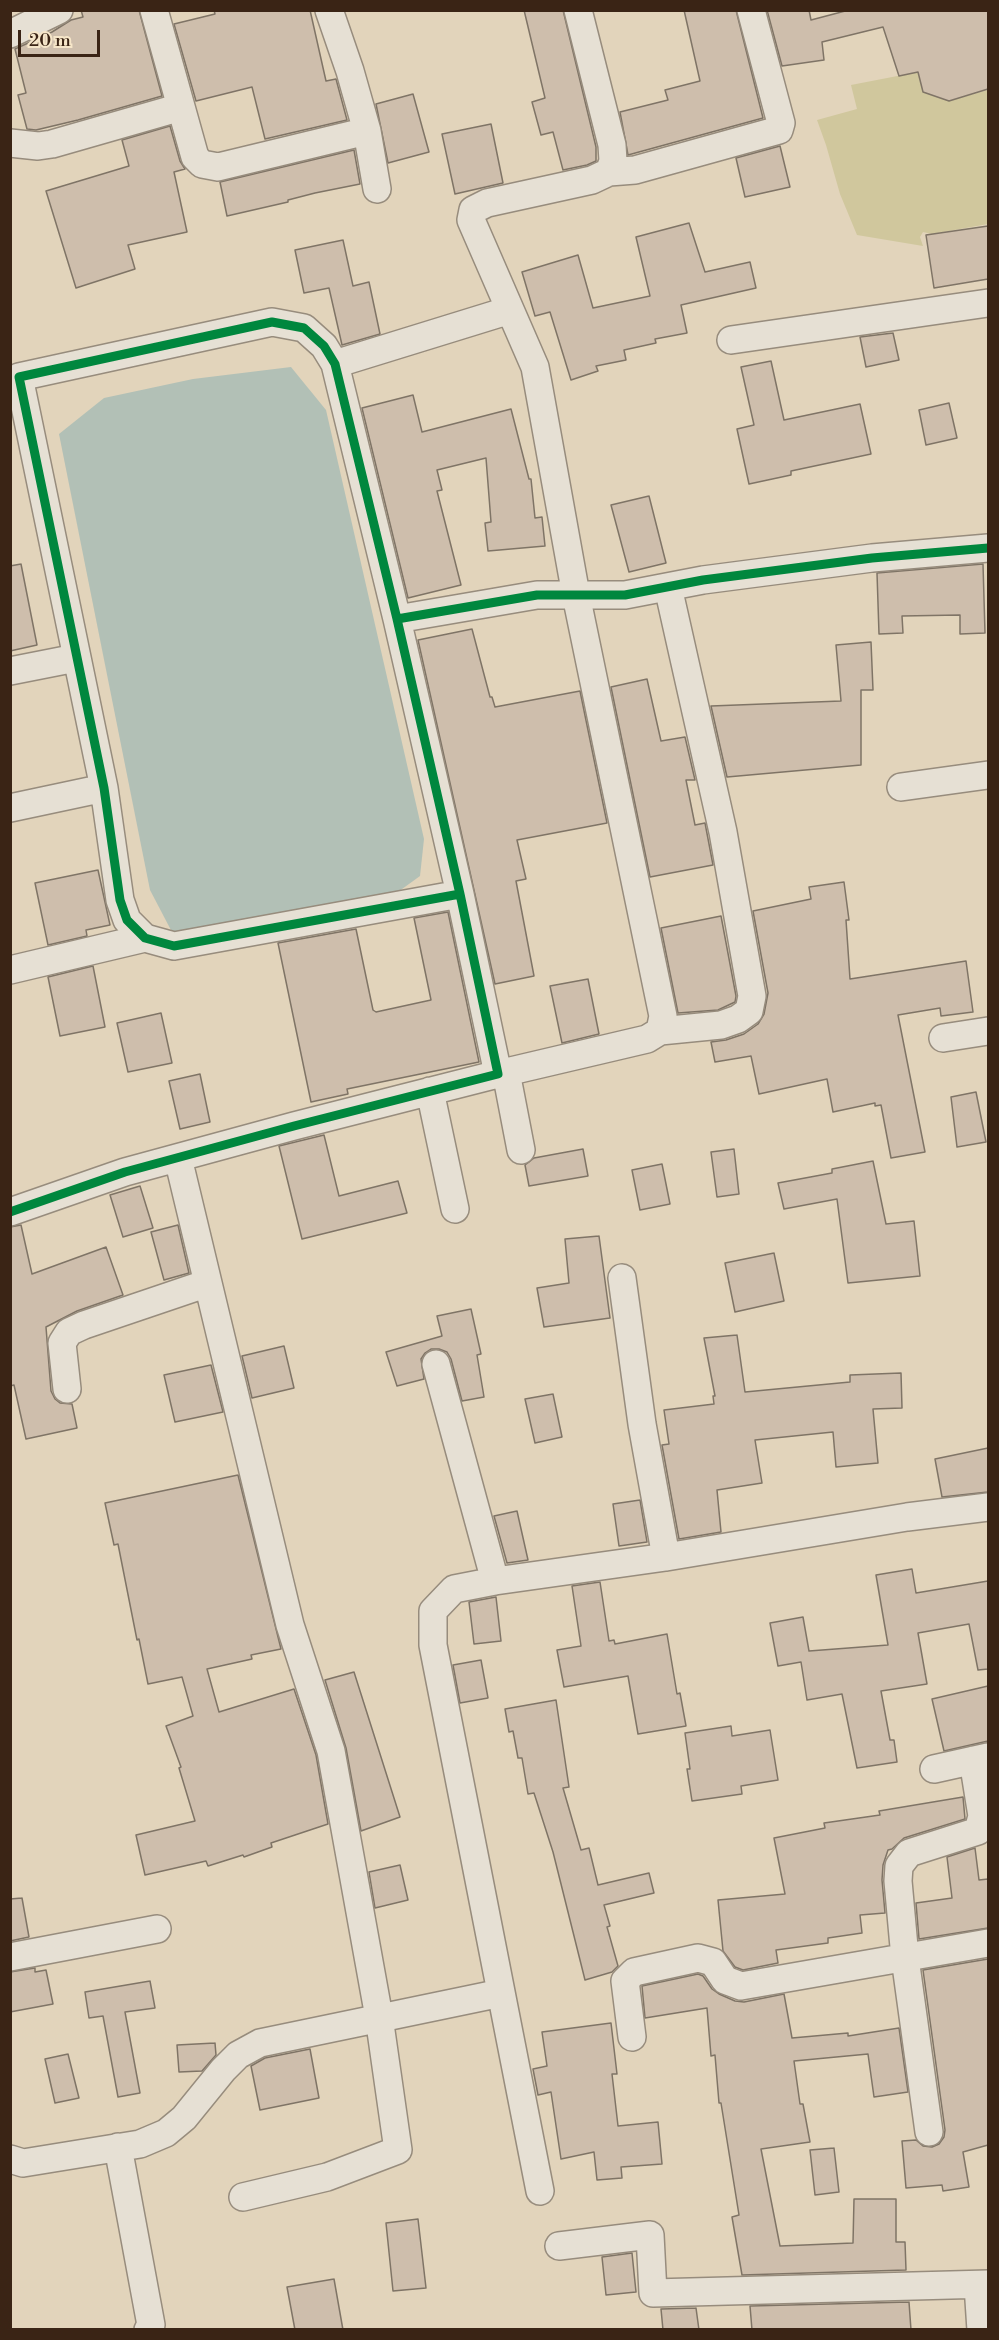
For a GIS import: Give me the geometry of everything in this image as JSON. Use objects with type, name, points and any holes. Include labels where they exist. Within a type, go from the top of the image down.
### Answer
[{"type":"street","points":[[10,34],[59,10]]},
{"type":"street","points":[[154,10],[195,157],[202,164],[218,167],[367,131]]},
{"type":"street","points":[[329,10],[367,131],[377,189]]},
{"type":"street","points":[[578,10],[612,145],[614,161],[609,172]]},
{"type":"street","points":[[660,1031],[663,1016],[576,595],[535,367],[471,220],[473,210],[487,203],[592,180],[609,172],[635,170],[779,130],[781,123],[751,10]]},
{"type":"street","points":[[10,143],[38,146],[52,144],[181,107]]},
{"type":"street","points":[[731,340],[988,303]]},
{"type":"street","points":[[336,364],[510,310]]},
{"type":"street","points":[[460,894],[174,946],[146,938],[127,920],[120,900],[104,788],[15,372],[272,322],[304,328],[324,346],[336,364],[521,1150]]},
{"type":"street","points":[[397,619],[537,595],[625,596],[703,580],[872,558],[988,548]]},
{"type":"street","points":[[10,1212],[125,1172],[430,1091],[647,1039],[660,1031],[721,1025],[738,1019],[749,1011],[752,996],[723,832],[668,587]]},
{"type":"street","points":[[10,671],[76,658]]},
{"type":"street","points":[[901,787],[988,775]]},
{"type":"street","points":[[10,808],[104,788]]},
{"type":"street","points":[[10,970],[146,938]]},
{"type":"street","points":[[943,1038],[988,1031]]},
{"type":"street","points":[[430,1091],[455,1209]]},
{"type":"street","points":[[178,1158],[290,1625],[331,1751],[379,2017],[398,2150],[327,2177],[243,2197]]},
{"type":"street","points":[[622,1278],[642,1424],[666,1557]]},
{"type":"street","points":[[67,1389],[62,1343],[69,1332],[84,1324],[208,1283]]},
{"type":"street","points":[[436,1364],[495,1581]]},
{"type":"street","points":[[540,2191],[433,1645],[433,1611],[454,1589],[495,1581],[666,1557],[907,1517],[988,1507]]},
{"type":"street","points":[[929,2132],[905,1958],[898,1881],[899,1866],[909,1854],[978,1831],[982,1815],[981,1758],[934,1769]]},
{"type":"street","points":[[10,1957],[157,1929]]},
{"type":"street","points":[[632,2037],[625,1981],[634,1972],[698,1958],[713,1962],[725,1980],[741,1986],[988,1943]]},
{"type":"street","points":[[10,2159],[23,2163],[140,2144],[166,2133],[184,2118],[238,2055],[260,2043],[501,1994]]},
{"type":"street","points":[[118,2147],[151,2325],[148,2330]]},
{"type":"street","points":[[559,2246],[650,2235],[652,2293],[983,2285],[981,2330]]},
{"type":"shaded area","points":[[918,72],[923,92],[949,101],[988,90],[988,224],[932,234],[923,232],[920,237],[923,246],[857,235],[840,194],[817,120],[857,109],[851,85]]},
{"type":"shaded area","points":[[291,367],[326,410],[424,839],[420,876],[380,905],[173,934],[150,890],[59,434],[104,398],[193,379]]},
{"type":"building","points":[[81,10],[139,10],[162,96],[78,120],[36,130],[27,129],[18,95],[26,93],[15,49],[52,32],[71,20],[83,17]]},
{"type":"building","points":[[214,10],[310,10],[326,81],[336,79],[347,120],[265,139],[252,87],[196,101],[174,24],[215,14]]},
{"type":"building","points":[[524,10],[563,10],[596,147],[596,161],[587,165],[563,170],[553,132],[541,135],[532,102],[545,98]]},
{"type":"building","points":[[684,10],[736,10],[763,118],[628,155],[620,112],[668,100],[665,90],[700,81]]},
{"type":"building","points":[[767,10],[809,10],[811,20],[849,10],[988,10],[988,89],[949,101],[923,92],[918,72],[899,76],[883,27],[822,42],[824,60],[782,66]]},
{"type":"building","points":[[413,94],[429,152],[388,163],[376,104]]},
{"type":"building","points":[[491,124],[503,183],[455,194],[442,134]]},
{"type":"building","points":[[170,126],[180,161],[185,169],[174,172],[187,232],[128,245],[135,269],[76,288],[46,191],[129,166],[122,140]]},
{"type":"building","points":[[780,146],[790,187],[745,197],[736,158]]},
{"type":"building","points":[[354,150],[360,184],[227,216],[220,182]]},
{"type":"building","points":[[689,223],[705,272],[750,262],[756,288],[681,305],[687,333],[655,339],[656,343],[624,350],[626,360],[596,366],[598,371],[571,380],[550,312],[535,316],[522,272],[578,255],[593,308],[650,296],[636,237]]},
{"type":"building","points":[[988,226],[988,279],[934,288],[926,235]]},
{"type":"building","points":[[343,240],[353,286],[369,282],[380,334],[342,345],[329,288],[304,293],[295,250]]},
{"type":"building","points":[[893,333],[899,360],[866,367],[860,337]]},
{"type":"building","points":[[771,361],[784,420],[860,404],[871,454],[791,471],[791,475],[749,484],[737,429],[754,425],[741,367]]},
{"type":"building","points":[[413,395],[422,432],[511,409],[529,479],[531,479],[535,518],[542,517],[545,546],[488,551],[485,523],[491,522],[486,458],[437,470],[442,490],[437,491],[461,585],[408,598],[362,408]]},
{"type":"building","points":[[949,403],[957,438],[926,445],[919,410]]},
{"type":"building","points":[[649,496],[666,563],[629,572],[611,505]]},
{"type":"building","points":[[21,564],[37,645],[10,651],[10,566]]},
{"type":"building","points":[[983,564],[985,633],[960,634],[960,615],[902,616],[903,633],[879,634],[877,573]]},
{"type":"building","points":[[472,629],[490,697],[495,707],[580,691],[607,823],[517,840],[526,879],[516,881],[534,976],[495,984],[418,640]]},
{"type":"building","points":[[871,642],[873,690],[861,690],[861,765],[727,777],[711,706],[841,701],[836,645]]},
{"type":"building","points":[[647,679],[661,741],[685,737],[695,780],[686,780],[695,825],[705,823],[713,865],[650,877],[611,687]]},
{"type":"building","points":[[98,870],[110,925],[86,930],[87,936],[48,945],[35,883]]},
{"type":"building","points":[[844,882],[849,920],[846,920],[850,979],[966,961],[973,1012],[941,1016],[940,1008],[898,1015],[925,1152],[891,1158],[881,1105],[875,1106],[875,1103],[833,1112],[827,1079],[759,1094],[751,1056],[715,1062],[711,1042],[744,1034],[758,1024],[764,1014],[768,993],[753,911],[811,899],[809,887]]},
{"type":"building","points":[[448,912],[479,1062],[347,1089],[348,1094],[311,1102],[278,943],[356,929],[373,1010],[376,1012],[431,1000],[414,918]]},
{"type":"building","points":[[721,916],[736,996],[735,1002],[718,1010],[678,1013],[661,928]]},
{"type":"building","points":[[93,966],[105,1027],[60,1036],[48,977]]},
{"type":"building","points":[[588,979],[599,1034],[562,1043],[550,986]]},
{"type":"building","points":[[161,1013],[172,1063],[128,1072],[117,1023]]},
{"type":"building","points":[[200,1074],[210,1122],[180,1129],[169,1081]]},
{"type":"building","points":[[976,1092],[986,1142],[957,1147],[951,1097]]},
{"type":"building","points":[[324,1135],[339,1196],[398,1181],[407,1213],[302,1239],[279,1146]]},
{"type":"building","points":[[583,1149],[588,1176],[529,1186],[525,1165],[534,1158]]},
{"type":"building","points":[[734,1149],[739,1194],[717,1197],[711,1152]]},
{"type":"building","points":[[873,1161],[886,1224],[914,1221],[920,1276],[848,1283],[837,1199],[784,1209],[778,1183],[832,1173],[832,1169]]},
{"type":"building","points":[[662,1164],[670,1204],[640,1210],[632,1170]]},
{"type":"building","points":[[140,1186],[153,1228],[123,1237],[110,1195]]},
{"type":"building","points":[[21,1225],[32,1274],[106,1247],[123,1295],[77,1311],[46,1327],[51,1391],[60,1403],[72,1404],[77,1428],[26,1439],[14,1385],[10,1386],[10,1227]]},
{"type":"building","points":[[178,1225],[189,1273],[164,1280],[151,1232]]},
{"type":"building","points":[[599,1236],[610,1318],[544,1327],[537,1288],[569,1283],[565,1239]]},
{"type":"building","points":[[774,1253],[784,1301],[735,1312],[725,1263]]},
{"type":"building","points":[[471,1309],[481,1354],[477,1355],[484,1397],[462,1401],[451,1359],[447,1352],[439,1349],[431,1349],[421,1359],[424,1379],[397,1386],[386,1352],[442,1336],[437,1316]]},
{"type":"building","points":[[737,1335],[745,1392],[850,1382],[850,1375],[901,1373],[902,1408],[873,1409],[878,1463],[836,1467],[833,1432],[755,1440],[762,1483],[717,1490],[721,1532],[679,1539],[662,1445],[669,1444],[664,1410],[714,1404],[713,1396],[715,1396],[704,1338]]},
{"type":"building","points":[[284,1346],[294,1388],[252,1398],[242,1356]]},
{"type":"building","points":[[211,1365],[223,1412],[175,1422],[164,1375]]},
{"type":"building","points":[[553,1394],[562,1437],[535,1443],[525,1399]]},
{"type":"building","points":[[988,1448],[988,1492],[942,1497],[935,1459]]},
{"type":"building","points":[[238,1475],[281,1649],[251,1655],[252,1659],[207,1669],[219,1712],[294,1689],[316,1755],[328,1824],[271,1843],[272,1847],[244,1857],[243,1855],[208,1866],[206,1861],[145,1875],[136,1835],[195,1821],[179,1768],[181,1767],[166,1726],[193,1716],[182,1677],[148,1684],[118,1544],[114,1545],[105,1503]]},
{"type":"building","points":[[640,1500],[647,1542],[619,1546],[613,1504]]},
{"type":"building","points":[[517,1511],[528,1560],[507,1563],[494,1516]]},
{"type":"building","points":[[912,1569],[916,1593],[988,1581],[988,1669],[978,1670],[969,1624],[918,1633],[927,1684],[881,1691],[890,1740],[894,1740],[897,1762],[857,1768],[842,1694],[807,1700],[801,1662],[778,1666],[770,1623],[803,1617],[809,1651],[888,1645],[876,1575]]},
{"type":"building","points":[[600,1582],[609,1641],[614,1640],[615,1644],[667,1634],[677,1694],[680,1693],[686,1726],[638,1734],[628,1676],[564,1687],[557,1650],[581,1646],[572,1586]]},
{"type":"building","points":[[496,1597],[501,1641],[474,1644],[469,1602]]},
{"type":"building","points":[[481,1660],[488,1698],[460,1703],[453,1665]]},
{"type":"building","points":[[354,1672],[400,1817],[361,1831],[346,1748],[325,1680]]},
{"type":"building","points":[[988,1686],[988,1741],[944,1751],[932,1699]]},
{"type":"building","points":[[556,1700],[569,1787],[563,1788],[581,1850],[589,1848],[598,1885],[649,1873],[654,1893],[604,1905],[610,1926],[607,1927],[618,1966],[612,1972],[585,1980],[553,1852],[534,1793],[528,1794],[522,1758],[518,1758],[513,1731],[509,1732],[505,1709]]},
{"type":"building","points":[[731,1726],[732,1736],[770,1730],[778,1780],[741,1786],[742,1794],[692,1801],[685,1733]]},
{"type":"building","points":[[963,1797],[965,1819],[904,1838],[888,1850],[883,1865],[882,1880],[885,1913],[860,1915],[862,1933],[828,1938],[828,1943],[776,1950],[778,1963],[743,1970],[735,1967],[723,1951],[718,1900],[785,1894],[774,1838],[825,1828],[824,1823],[880,1815],[879,1811]]},
{"type":"building","points":[[975,1848],[979,1880],[988,1879],[988,1928],[919,1939],[916,1903],[952,1898],[947,1857]]},
{"type":"building","points":[[400,1865],[408,1900],[375,1908],[369,1872]]},
{"type":"building","points":[[22,1898],[29,1937],[10,1941],[10,1899]]},
{"type":"building","points":[[988,1959],[988,2145],[963,2152],[969,2187],[943,2191],[942,2185],[906,2188],[902,2141],[916,2140],[923,2146],[932,2147],[939,2144],[944,2137],[945,2130],[923,1970]]},
{"type":"building","points":[[35,1968],[35,1972],[46,1970],[53,2004],[10,2012],[10,1972]]},
{"type":"building","points":[[698,1974],[703,1976],[712,1989],[735,2001],[744,2002],[784,1994],[792,2038],[848,2033],[848,2036],[899,2028],[908,2092],[874,2097],[868,2054],[794,2061],[800,2104],[803,2104],[810,2142],[761,2149],[780,2246],[853,2243],[854,2199],[896,2199],[896,2242],[905,2242],[906,2270],[742,2275],[732,2217],[739,2215],[721,2103],[719,2103],[715,2055],[711,2056],[707,2008],[645,2018],[642,1986]]},
{"type":"building","points":[[150,1981],[155,2008],[125,2012],[140,2093],[118,2097],[103,2016],[89,2018],[85,1992]]},
{"type":"building","points":[[611,2023],[617,2074],[612,2074],[618,2126],[658,2122],[662,2164],[621,2167],[622,2178],[597,2180],[594,2152],[561,2159],[551,2092],[538,2095],[533,2069],[547,2066],[542,2032]]},
{"type":"building","points":[[215,2043],[216,2055],[202,2071],[179,2072],[177,2045]]},
{"type":"building","points":[[310,2049],[319,2098],[260,2110],[251,2066],[265,2058]]},
{"type":"building","points":[[68,2054],[79,2098],[55,2103],[45,2059]]},
{"type":"building","points":[[834,2148],[839,2192],[815,2195],[810,2150]]},
{"type":"building","points":[[418,2219],[426,2288],[393,2291],[386,2223]]},
{"type":"building","points":[[632,2253],[636,2292],[606,2295],[602,2257]]},
{"type":"building","points":[[334,2279],[343,2330],[295,2330],[287,2287]]},
{"type":"building","points":[[909,2302],[911,2330],[752,2330],[750,2306]]},
{"type":"building","points":[[696,2308],[699,2330],[663,2330],[661,2309]]},
{"type":"cycle path","points":[[397,619],[335,364],[324,346],[304,328],[272,322],[19,377],[104,788],[120,900],[127,920],[145,938],[174,946],[460,894]]},
{"type":"cycle path","points":[[10,1212],[125,1172],[498,1074],[460,894],[397,619],[537,595],[625,595],[703,580],[872,558],[988,548]]}]
